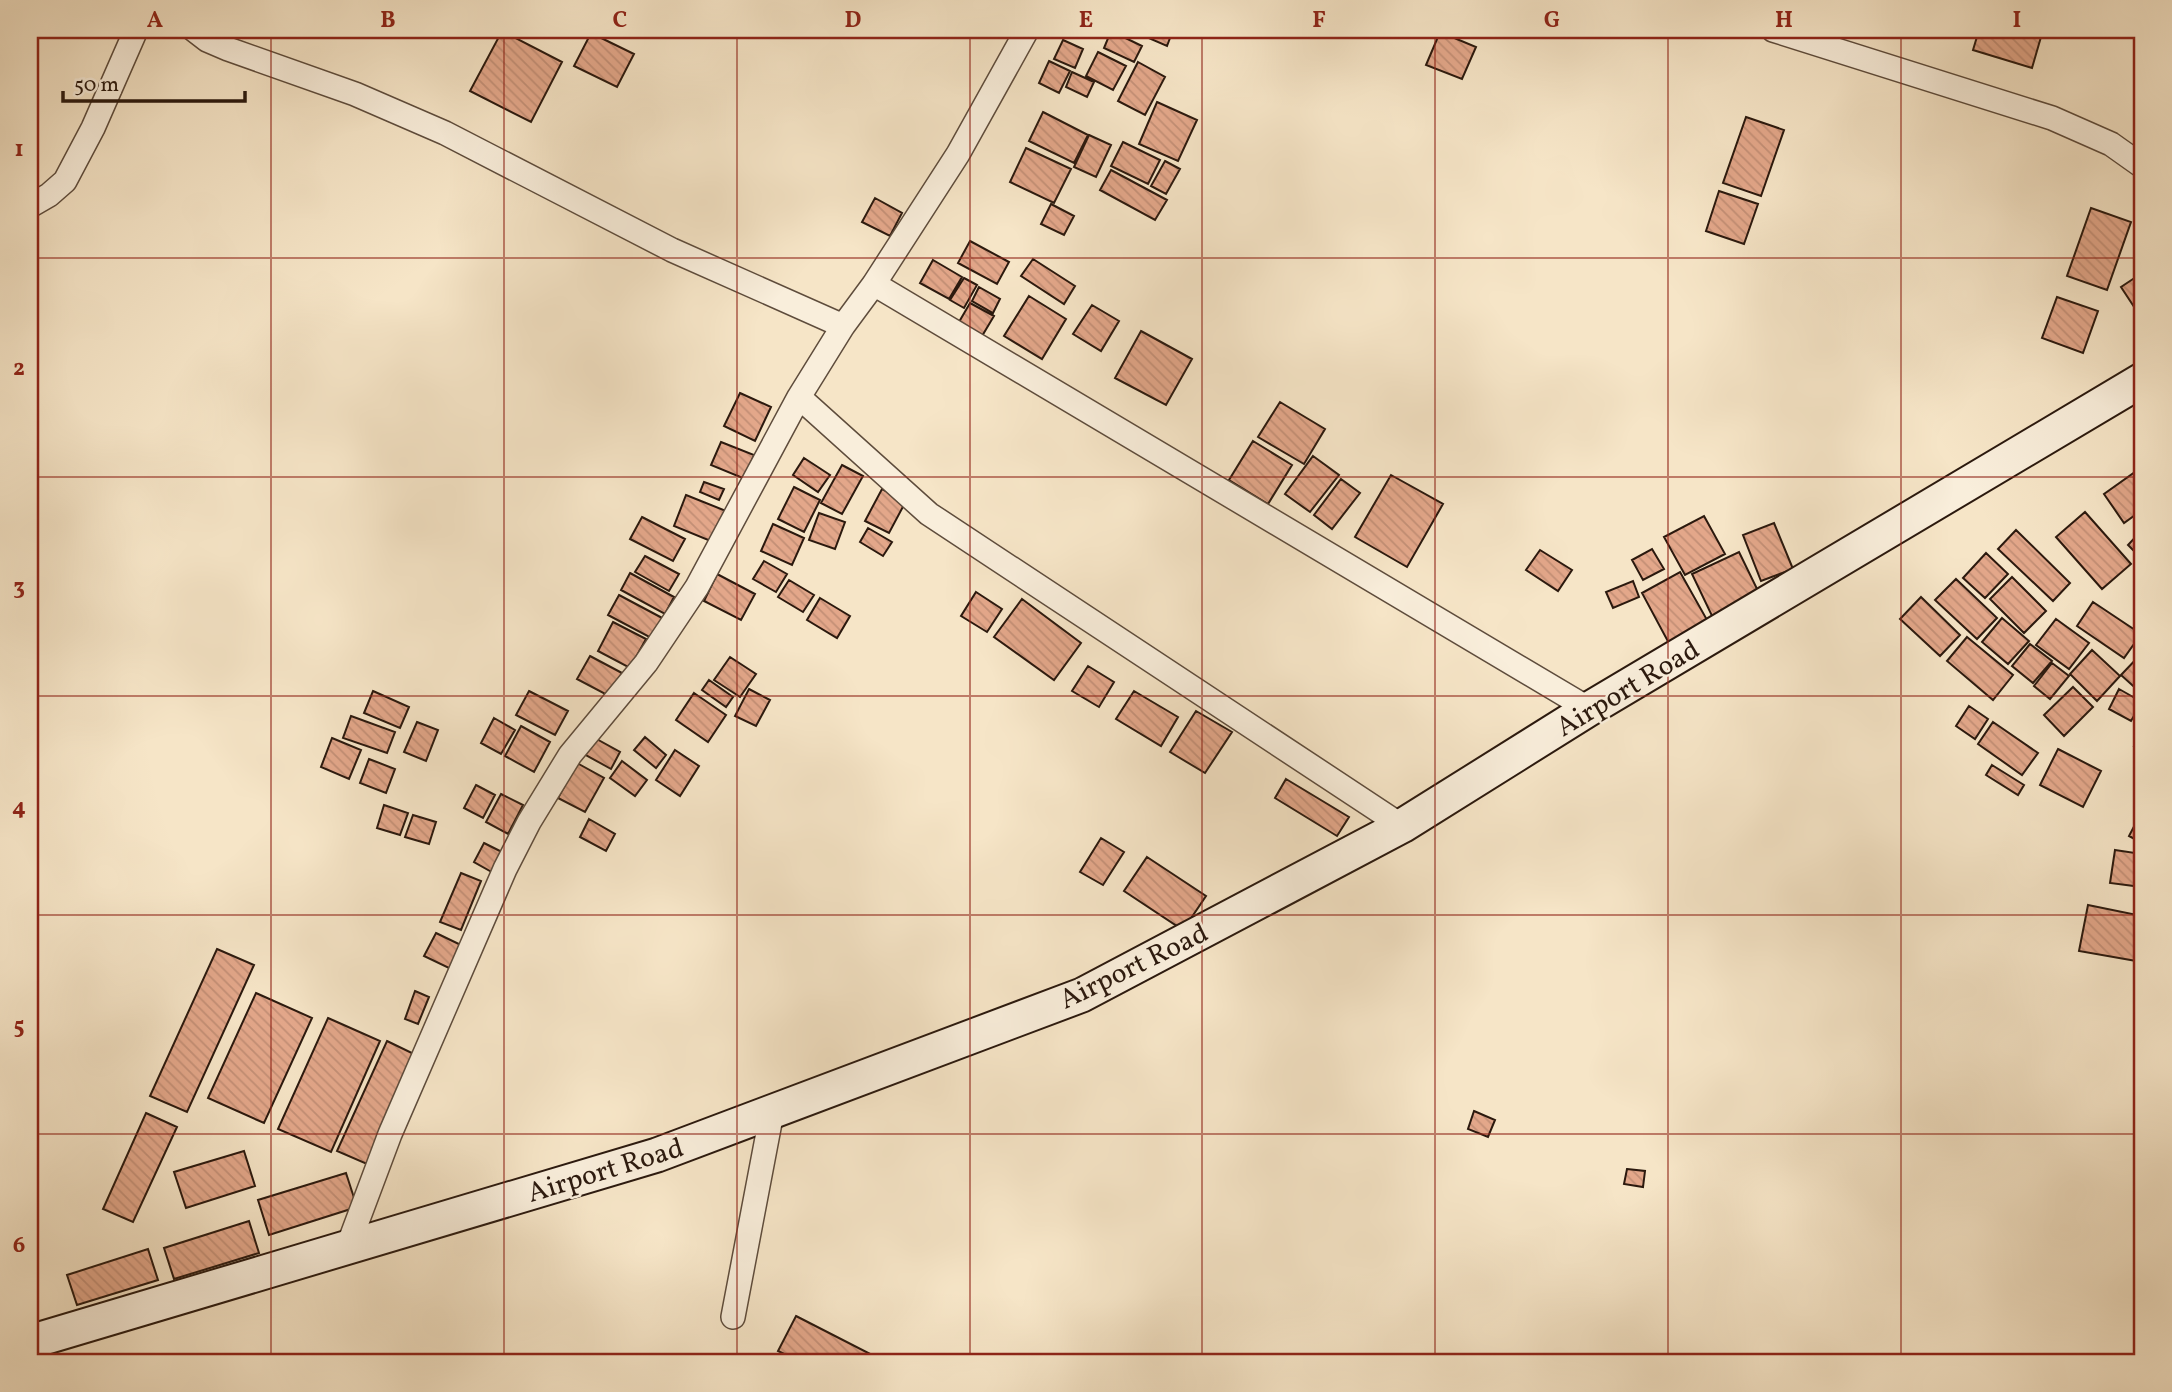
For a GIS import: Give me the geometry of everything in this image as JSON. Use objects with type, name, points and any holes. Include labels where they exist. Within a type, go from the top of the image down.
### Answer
[{"type":"main road","name":"Airport Road","points":[[30,1342],[657,1155],[1082,995],[1402,826],[1589,709],[2142,380]]},
{"type":"street","points":[[30,205],[49,195],[65,181],[93,128],[136,30]]},
{"type":"street","points":[[194,30],[207,40],[228,49],[355,94],[444,133],[672,250],[843,326]]},
{"type":"street","points":[[348,1246],[390,1134],[505,869],[529,822],[570,755],[646,663],[697,587],[799,397],[958,153],[1027,30]]},
{"type":"street","points":[[1773,30],[2052,118],[2111,144],[2142,166]]},
{"type":"street","points":[[874,284],[1589,709]]},
{"type":"street","points":[[799,397],[929,514],[1402,826]]},
{"type":"street","points":[[733,1317],[772,1112]]},
{"type":"building","points":[[1138,30],[1173,30],[1167,46],[1137,33]]},
{"type":"building","points":[[1979,30],[2043,30],[2032,68],[1973,50]]},
{"type":"building","points":[[502,31],[562,62],[531,122],[470,91]]},
{"type":"building","points":[[1111,31],[1142,46],[1134,62],[1104,48]]},
{"type":"building","points":[[1440,32],[1476,47],[1462,79],[1426,65]]},
{"type":"building","points":[[591,33],[634,54],[617,87],[574,66]]},
{"type":"building","points":[[1063,40],[1083,49],[1075,68],[1054,59]]},
{"type":"building","points":[[1098,52],[1126,66],[1113,90],[1086,76]]},
{"type":"building","points":[[1049,61],[1070,71],[1059,93],[1039,83]]},
{"type":"building","points":[[1138,62],[1165,77],[1145,115],[1118,101]]},
{"type":"building","points":[[1072,72],[1094,82],[1087,97],[1066,87]]},
{"type":"building","points":[[1157,102],[1197,120],[1178,161],[1139,144]]},
{"type":"building","points":[[1043,112],[1088,135],[1074,163],[1029,141]]},
{"type":"building","points":[[1746,117],[1784,130],[1761,196],[1723,183]]},
{"type":"building","points":[[1089,135],[1111,145],[1096,177],[1074,167]]},
{"type":"building","points":[[1123,142],[1160,160],[1148,184],[1111,166]]},
{"type":"building","points":[[1026,148],[1071,169],[1054,203],[1010,182]]},
{"type":"building","points":[[1165,161],[1180,169],[1166,194],[1151,186]]},
{"type":"building","points":[[1111,170],[1167,200],[1155,220],[1100,190]]},
{"type":"building","points":[[1719,191],[1758,204],[1744,244],[1706,231]]},
{"type":"building","points":[[875,198],[902,213],[890,236],[862,222]]},
{"type":"building","points":[[1051,204],[1074,216],[1064,235],[1041,224]]},
{"type":"building","points":[[2091,208],[2131,222],[2107,290],[2067,276]]},
{"type":"building","points":[[970,241],[1009,262],[997,284],[958,263]]},
{"type":"building","points":[[1033,259],[1075,286],[1064,304],[1021,276]]},
{"type":"building","points":[[933,260],[962,277],[949,299],[920,283]]},
{"type":"building","points":[[2142,273],[2142,319],[2121,287]]},
{"type":"building","points":[[964,278],[977,285],[964,308],[950,300]]},
{"type":"building","points":[[979,287],[1000,299],[993,313],[972,301]]},
{"type":"building","points":[[1029,296],[1066,319],[1042,359],[1004,336]]},
{"type":"building","points":[[2057,297],[2098,311],[2083,353],[2042,338]]},
{"type":"building","points":[[970,303],[994,316],[982,336],[959,322]]},
{"type":"building","points":[[1092,305],[1119,321],[1101,351],[1073,334]]},
{"type":"building","points":[[1141,331],[1192,359],[1166,405],[1115,378]]},
{"type":"building","points":[[740,393],[771,407],[755,441],[724,426]]},
{"type":"building","points":[[1280,402],[1325,429],[1304,464],[1258,437]]},
{"type":"building","points":[[1253,441],[1292,465],[1268,504],[1229,480]]},
{"type":"building","points":[[721,442],[754,455],[745,479],[711,465]]},
{"type":"building","points":[[1313,456],[1339,475],[1310,512],[1285,494]]},
{"type":"building","points":[[804,458],[830,475],[818,492],[793,475]]},
{"type":"building","points":[[842,465],[863,476],[842,514],[821,503]]},
{"type":"building","points":[[2135,472],[2142,483],[2142,510],[2124,523],[2104,494]]},
{"type":"building","points":[[1391,475],[1443,504],[1407,567],[1355,537]]},
{"type":"building","points":[[1341,479],[1360,493],[1332,529],[1314,515]]},
{"type":"building","points":[[704,482],[724,489],[719,500],[700,492]]},
{"type":"building","points":[[794,487],[820,500],[804,532],[778,519]]},
{"type":"building","points":[[882,489],[906,501],[889,533],[865,521]]},
{"type":"building","points":[[686,495],[726,511],[713,542],[674,526]]},
{"type":"building","points":[[2085,512],[2131,564],[2102,589],[2056,537]]},
{"type":"building","points":[[819,513],[845,522],[835,549],[809,540]]},
{"type":"building","points":[[1704,516],[1725,554],[1685,575],[1664,537]]},
{"type":"building","points":[[642,517],[685,539],[673,561],[630,539]]},
{"type":"building","points":[[1774,523],[1793,569],[1761,581],[1743,535]]},
{"type":"building","points":[[773,524],[804,538],[792,565],[761,551]]},
{"type":"building","points":[[868,528],[892,542],[883,556],[860,542]]},
{"type":"building","points":[[2016,530],[2070,583],[2053,601],[1998,549]]},
{"type":"building","points":[[2142,530],[2142,559],[2128,545]]},
{"type":"building","points":[[1652,549],[1664,569],[1643,580],[1632,560]]},
{"type":"building","points":[[1540,550],[1572,570],[1558,591],[1526,570]]},
{"type":"building","points":[[1739,552],[1760,595],[1713,618],[1692,574]]},
{"type":"building","points":[[1986,553],[2008,574],[1985,598],[1963,578]]},
{"type":"building","points":[[645,556],[679,574],[669,591],[635,572]]},
{"type":"building","points":[[764,561],[787,574],[776,592],[753,579]]},
{"type":"building","points":[[1680,572],[1711,627],[1672,649],[1642,593]]},
{"type":"building","points":[[630,573],[674,597],[665,614],[621,590]]},
{"type":"building","points":[[717,574],[755,594],[741,620],[704,601]]},
{"type":"building","points":[[2012,577],[2046,611],[2024,633],[1990,599]]},
{"type":"building","points":[[1956,579],[1997,618],[1977,639],[1935,600]]},
{"type":"building","points":[[789,580],[814,595],[803,612],[778,597]]},
{"type":"building","points":[[1633,581],[1639,597],[1613,608],[1606,592]]},
{"type":"building","points":[[976,592],[1002,609],[987,632],[961,616]]},
{"type":"building","points":[[619,595],[666,620],[655,640],[608,615]]},
{"type":"building","points":[[1921,597],[1960,635],[1940,656],[1900,619]]},
{"type":"building","points":[[820,598],[850,616],[837,638],[807,620]]},
{"type":"building","points":[[1022,599],[1081,643],[1054,680],[994,637]]},
{"type":"building","points":[[2093,602],[2141,634],[2124,658],[2077,626]]},
{"type":"building","points":[[2002,618],[2029,641],[2008,664],[1982,642]]},
{"type":"building","points":[[2056,619],[2089,643],[2069,669],[2036,645]]},
{"type":"building","points":[[613,622],[646,639],[630,668],[598,651]]},
{"type":"building","points":[[1967,637],[2013,675],[1993,700],[1947,661]]},
{"type":"building","points":[[2030,644],[2052,661],[2033,683],[2012,666]]},
{"type":"building","points":[[2092,650],[2120,676],[2097,701],[2070,674]]},
{"type":"building","points":[[2141,654],[2142,656],[2142,694],[2121,675]]},
{"type":"building","points":[[590,656],[622,673],[609,696],[577,679]]},
{"type":"building","points":[[730,657],[756,674],[740,697],[714,680]]},
{"type":"building","points":[[2052,663],[2069,676],[2050,699],[2034,686]]},
{"type":"building","points":[[1088,666],[1114,682],[1099,707],[1072,691]]},
{"type":"building","points":[[709,680],[733,697],[726,707],[702,690]]},
{"type":"building","points":[[2073,687],[2093,707],[2064,736],[2044,715]]},
{"type":"building","points":[[749,689],[770,700],[756,726],[735,716]]},
{"type":"building","points":[[2119,689],[2142,702],[2131,721],[2109,709]]},
{"type":"building","points":[[373,691],[409,707],[400,728],[364,713]]},
{"type":"building","points":[[529,691],[568,711],[555,735],[516,715]]},
{"type":"building","points":[[1134,691],[1178,717],[1161,746],[1116,719]]},
{"type":"building","points":[[694,693],[726,715],[708,742],[676,720]]},
{"type":"building","points":[[1969,706],[1988,719],[1975,739],[1956,726]]},
{"type":"building","points":[[1196,711],[1232,732],[1205,773],[1170,752]]},
{"type":"building","points":[[351,716],[395,732],[387,753],[343,738]]},
{"type":"building","points":[[494,718],[515,730],[501,754],[481,743]]},
{"type":"building","points":[[417,722],[438,730],[426,761],[404,752]]},
{"type":"building","points":[[1993,722],[2038,753],[2022,775],[1978,744]]},
{"type":"building","points":[[521,726],[550,742],[534,772],[505,756]]},
{"type":"building","points":[[2142,730],[2142,750],[2134,746]]},
{"type":"building","points":[[593,737],[620,752],[611,769],[584,754]]},
{"type":"building","points":[[645,737],[666,755],[656,768],[634,750]]},
{"type":"building","points":[[332,738],[361,750],[349,779],[321,767]]},
{"type":"building","points":[[2058,749],[2101,771],[2083,807],[2040,785]]},
{"type":"building","points":[[675,750],[699,766],[680,796],[656,780]]},
{"type":"building","points":[[369,759],[395,769],[386,793],[360,783]]},
{"type":"building","points":[[622,761],[647,780],[635,796],[610,778]]},
{"type":"building","points":[[577,763],[604,778],[585,812],[558,798]]},
{"type":"building","points":[[1992,765],[2024,785],[2018,795],[1986,775]]},
{"type":"building","points":[[1286,779],[1349,817],[1337,836],[1275,798]]},
{"type":"building","points":[[476,785],[495,795],[483,818],[464,808]]},
{"type":"building","points":[[501,794],[523,805],[508,834],[486,822]]},
{"type":"building","points":[[384,805],[408,813],[400,835],[377,828]]},
{"type":"building","points":[[2142,811],[2142,843],[2129,836]]},
{"type":"building","points":[[413,815],[436,822],[429,844],[405,837]]},
{"type":"building","points":[[589,819],[615,834],[606,851],[580,837]]},
{"type":"building","points":[[1101,838],[1124,852],[1103,885],[1080,872]]},
{"type":"building","points":[[484,843],[508,855],[497,875],[474,862]]},
{"type":"building","points":[[2115,850],[2142,854],[2142,887],[2110,883]]},
{"type":"building","points":[[1147,857],[1206,896],[1183,930],[1124,891]]},
{"type":"building","points":[[461,873],[481,881],[461,930],[440,922]]},
{"type":"building","points":[[2088,905],[2142,916],[2142,962],[2079,951]]},
{"type":"building","points":[[436,933],[463,946],[451,969],[424,956]]},
{"type":"building","points":[[217,949],[254,965],[187,1112],[150,1096]]},
{"type":"building","points":[[415,991],[429,997],[418,1024],[405,1019]]},
{"type":"building","points":[[256,993],[312,1018],[264,1123],[208,1098]]},
{"type":"building","points":[[328,1018],[380,1041],[331,1152],[278,1129]]},
{"type":"building","points":[[387,1041],[416,1055],[367,1164],[337,1151]]},
{"type":"building","points":[[1474,1111],[1495,1120],[1488,1137],[1468,1129]]},
{"type":"building","points":[[146,1113],[177,1127],[133,1222],[103,1209]]},
{"type":"building","points":[[244,1151],[255,1186],[186,1208],[174,1172]]},
{"type":"building","points":[[1627,1169],[1645,1171],[1643,1187],[1624,1184]]},
{"type":"building","points":[[346,1173],[357,1207],[269,1235],[258,1200]]},
{"type":"building","points":[[249,1221],[259,1253],[174,1279],[164,1248]]},
{"type":"building","points":[[148,1249],[158,1280],[77,1305],[67,1275]]},
{"type":"building","points":[[796,1316],[884,1361],[801,1362],[778,1351]]}]
